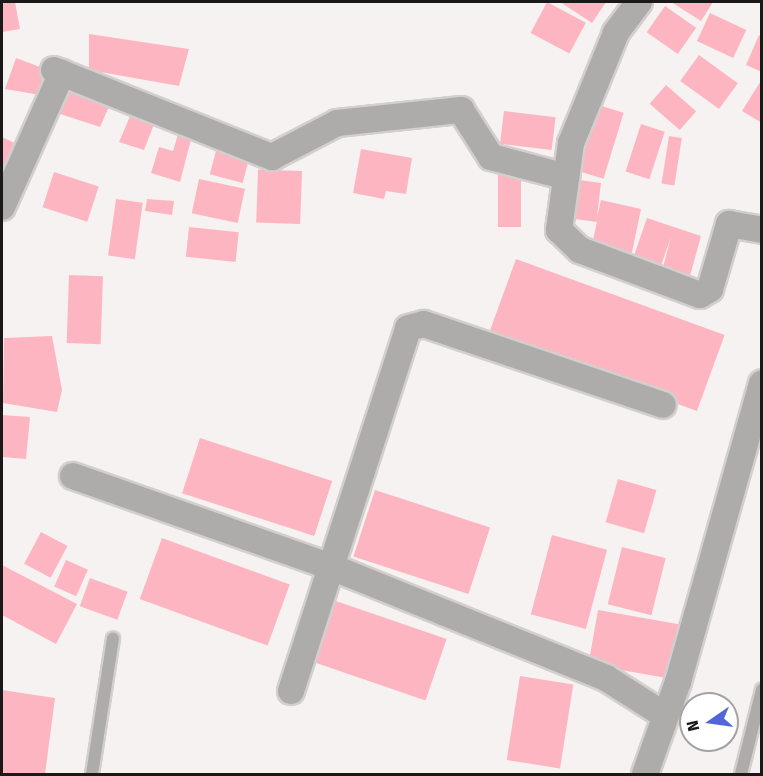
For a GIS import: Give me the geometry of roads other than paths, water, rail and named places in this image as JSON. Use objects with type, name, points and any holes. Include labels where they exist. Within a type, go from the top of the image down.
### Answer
[{"type":"street","points":[[639,2],[605,57],[563,176],[558,222],[569,243],[700,295],[710,289],[729,224],[762,230]]},
{"type":"street","points":[[2,207],[58,71],[272,157],[336,123],[461,110],[491,158],[563,176]]},
{"type":"street","points":[[291,691],[329,566],[411,326],[424,324],[663,405]]},
{"type":"street","points":[[645,774],[664,715],[678,682],[762,384]]},
{"type":"street","points":[[73,476],[329,566],[606,678],[664,715]]},
{"type":"lane","points":[[92,774],[113,639]]},
{"type":"lane","points":[[741,774],[762,690]]}]
